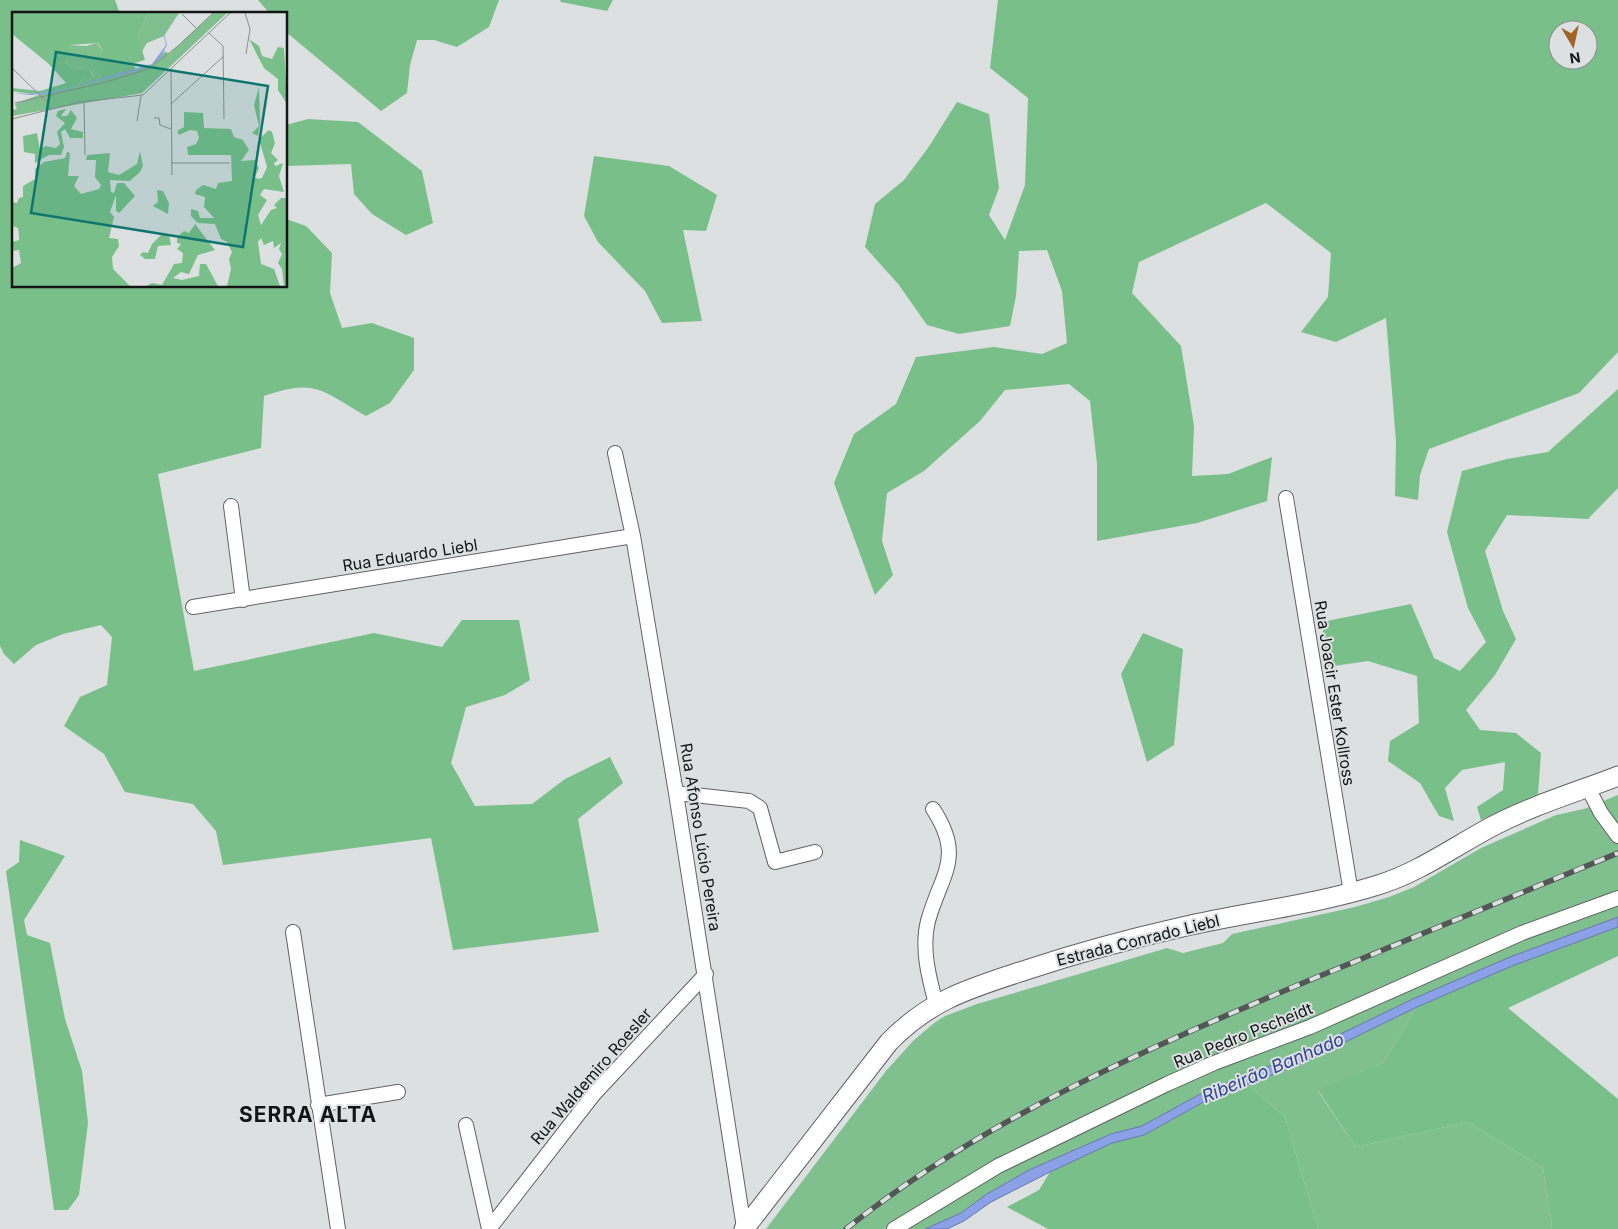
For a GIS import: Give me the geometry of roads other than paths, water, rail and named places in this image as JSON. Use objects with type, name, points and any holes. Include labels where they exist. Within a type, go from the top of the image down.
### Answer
[{"type":"main road","name":"Estrada Conrado Liebl","points":[[744,1229],[884,1047],[914,1018],[936,1004],[964,990],[1082,953],[1182,927],[1351,894],[1401,877],[1424,866],[1495,825],[1618,776]]},
{"type":"street","name":"Rua Afonso Lúcio Pereira","points":[[615,453],[633,536],[676,793],[706,974],[744,1229]]},
{"type":"street","name":"Rua Joacir Ester Kollross","points":[[1286,498],[1351,894]]},
{"type":"street","points":[[231,506],[243,600]]},
{"type":"street","name":"Rua Eduardo Liebl","points":[[193,607],[633,536]]},
{"type":"street","points":[[1588,788],[1604,819],[1618,836]]},
{"type":"street","points":[[676,793],[750,802],[760,808],[775,862],[815,852]]},
{"type":"street","points":[[933,809],[942,823],[950,849],[945,878],[928,921],[925,946],[936,1004]]},
{"type":"street","name":"Rua Pedro Pscheidt","points":[[894,1229],[998,1166],[1167,1084],[1214,1063],[1310,1027],[1522,932],[1618,898]]},
{"type":"street","points":[[293,932],[338,1229]]},
{"type":"street","name":"Rua Waldemiro Roesler","points":[[489,1229],[594,1094],[706,974]]},
{"type":"street","points":[[318,1105],[398,1092]]},
{"type":"street","points":[[466,1125],[489,1229]]},
{"type":"water","name":"Ribeirão Banhado","points":[[1618,917],[1618,927],[1512,966],[1417,1007],[1298,1065],[1207,1100],[1144,1135],[1112,1143],[1050,1172],[991,1202],[964,1221],[947,1229],[925,1229],[961,1213],[987,1194],[1029,1170],[1111,1134],[1142,1126],[1204,1092],[1295,1056],[1415,998],[1510,957]]},
{"type":"railway","points":[[846,1229],[899,1189],[954,1153],[1011,1119],[1069,1088],[1189,1032],[1310,980],[1618,853]]},
{"type":"district","name":"SERRA ALTA","points":[[308,1115]]}]
